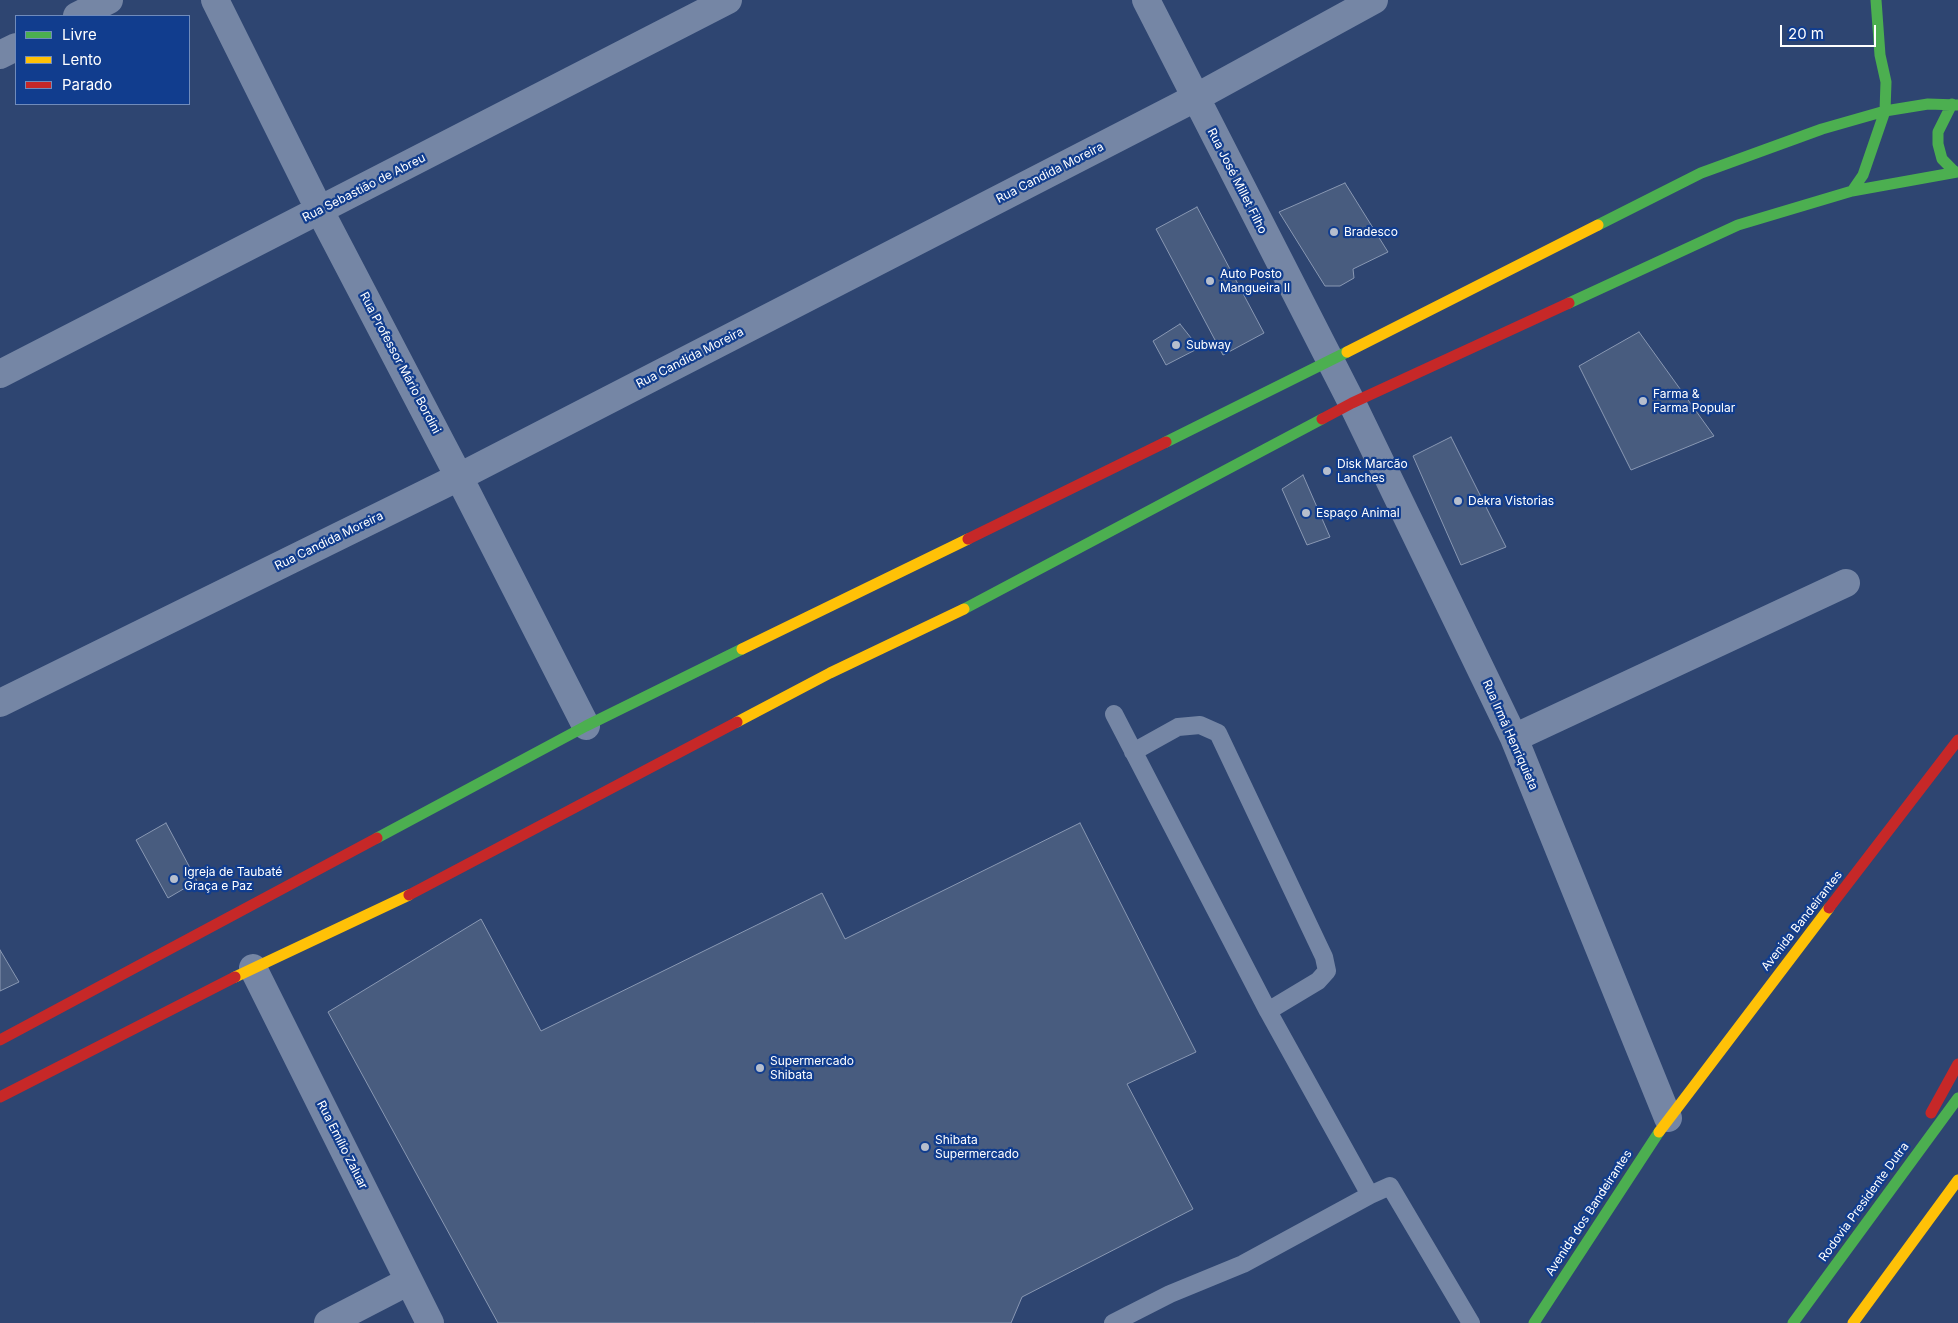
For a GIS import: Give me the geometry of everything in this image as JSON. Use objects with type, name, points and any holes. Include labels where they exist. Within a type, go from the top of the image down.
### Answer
[{"type":"main road","points":[[1852,191],[1863,175],[1885,111],[1886,82],[1880,55],[1876,0]]},
{"type":"main road","points":[[0,1040],[586,726],[1330,362],[1700,172],[1822,129],[1885,111],[1928,104],[1955,104]]},
{"type":"main road","points":[[1955,104],[1938,132],[1938,144],[1942,159],[1956,172]]},
{"type":"main road","points":[[0,1096],[253,968],[426,887],[830,673],[957,613],[1352,403],[1738,225],[1852,191],[1956,172]]},
{"type":"main road","name":"Avenida Bandeirantes","points":[[1668,1118],[1958,740]]},
{"type":"main road","points":[[1884,1198],[1958,1064]]},
{"type":"main road","name":"Rodovia Presidente Dutra","points":[[1793,1323],[1958,1098]]},
{"type":"main road","name":"Avenida dos Bandeirantes","points":[[1534,1323],[1668,1118]]},
{"type":"main road","points":[[1853,1323],[1958,1180]]},
{"type":"street","points":[[79,15],[109,0]]},
{"type":"street","name":"Rua Professor Mário Bordini","points":[[215,0],[320,211],[460,477],[586,726]]},
{"type":"street","name":"Rua Sebastião de Abreu","points":[[0,374],[728,0]]},
{"type":"street","name":"Rua José Millet Filho","points":[[1146,0],[1330,362]]},
{"type":"street","name":"Rua Candida Moreira","points":[[0,703],[460,477],[1195,98],[1374,0]]},
{"type":"street","points":[[0,55],[15,48]]},
{"type":"street","name":"Rua Irmã Henriquieta","points":[[1330,362],[1352,403],[1514,738],[1668,1118]]},
{"type":"street","points":[[1514,738],[1846,583]]},
{"type":"street","name":"Rua Emílio Zaluar","points":[[253,968],[430,1323]]},
{"type":"street","points":[[328,1323],[409,1281]]},
{"type":"lane","points":[[1114,714],[1189,855],[1268,1011],[1370,1194]]},
{"type":"lane","points":[[1133,752],[1178,727],[1200,725],[1218,733],[1324,957],[1327,971],[1318,981],[1268,1011]]},
{"type":"lane","points":[[1114,1323],[1170,1294],[1243,1264],[1370,1194],[1390,1186],[1471,1323]]},
{"type":"building","name":"Bradesco","points":[[1345,183],[1388,252],[1353,269],[1354,278],[1340,286],[1325,286],[1279,212]]},
{"type":"building","name":"Auto Posto Mangueira II","points":[[1197,207],[1264,333],[1223,355],[1156,229]]},
{"type":"building","name":"Subway","points":[[1180,324],[1199,348],[1166,365],[1153,341]]},
{"type":"building","name":"Farma & Farma Popular","points":[[1639,332],[1714,436],[1631,470],[1579,366]]},
{"type":"building","name":"Dekra Vistorias","points":[[1451,437],[1506,547],[1461,565],[1413,456]]},
{"type":"building","name":"Espaço Animal","points":[[1303,475],[1330,537],[1307,545],[1282,489]]},
{"type":"building","points":[[166,823],[197,881],[168,898],[136,840]]},
{"type":"building","name":"Supermercado Shibata","points":[[1080,823],[1196,1052],[1127,1084],[1193,1209],[1022,1297],[1011,1323],[498,1323],[328,1012],[481,919],[541,1031],[822,893],[845,939]]},
{"type":"building","points":[[0,950],[19,982],[0,991]]},
{"type":"traffic: fast","points":[[1852,191],[1863,175],[1885,111],[1886,82],[1880,55],[1876,0]]},
{"type":"traffic: fast","points":[[1885,111],[1928,104],[1958,105]]},
{"type":"traffic: fast","points":[[1952,104],[1938,132],[1938,144],[1942,159],[1955,172]]},
{"type":"traffic: fast","points":[[1598,225],[1701,173],[1822,129],[1885,111]]},
{"type":"traffic: fast","points":[[1852,191],[1958,172]]},
{"type":"traffic: fast","points":[[1569,303],[1738,225],[1852,191]]},
{"type":"traffic: fast","points":[[1166,442],[1347,352]]},
{"type":"traffic: fast","points":[[964,609],[1322,419]]},
{"type":"traffic: fast","points":[[377,838],[586,726],[742,649]]},
{"type":"traffic: fast","points":[[1793,1323],[1958,1098]]},
{"type":"traffic: fast","points":[[1534,1323],[1659,1132]]},
{"type":"traffic: slow","points":[[1347,352],[1598,225]]},
{"type":"traffic: slow","points":[[742,649],[968,539]]},
{"type":"traffic: slow","points":[[737,722],[830,673],[964,609]]},
{"type":"traffic: slow","points":[[235,977],[409,895]]},
{"type":"traffic: slow","points":[[1659,1132],[1829,908]]},
{"type":"traffic: slow","points":[[1853,1323],[1958,1180]]},
{"type":"traffic: jam","points":[[1322,419],[1352,403],[1569,303]]},
{"type":"traffic: jam","points":[[968,539],[1166,442]]},
{"type":"traffic: jam","points":[[409,895],[737,722]]},
{"type":"traffic: jam","points":[[1829,908],[1958,740]]},
{"type":"traffic: jam","points":[[0,1040],[377,838]]},
{"type":"traffic: jam","points":[[0,1097],[235,977]]},
{"type":"traffic: jam","points":[[1931,1113],[1958,1064]]},
{"type":"place","name":"Bradesco","points":[[1334,232]]},
{"type":"place","name":"Auto Posto Mangueira II","points":[[1210,281]]},
{"type":"place","name":"Subway","points":[[1176,345]]},
{"type":"place","name":"Farma & Farma Popular","points":[[1643,401]]},
{"type":"place","name":"Disk Marcão Lanches","points":[[1327,471]]},
{"type":"place","name":"Dekra Vistorias","points":[[1458,501]]},
{"type":"place","name":"Espaço Animal","points":[[1306,513]]},
{"type":"place","name":"Igreja de Taubaté Graça e Paz","points":[[174,879]]},
{"type":"place","name":"Supermercado Shibata","points":[[760,1068]]},
{"type":"place","name":"Shibata Supermercado","points":[[925,1147]]}]
